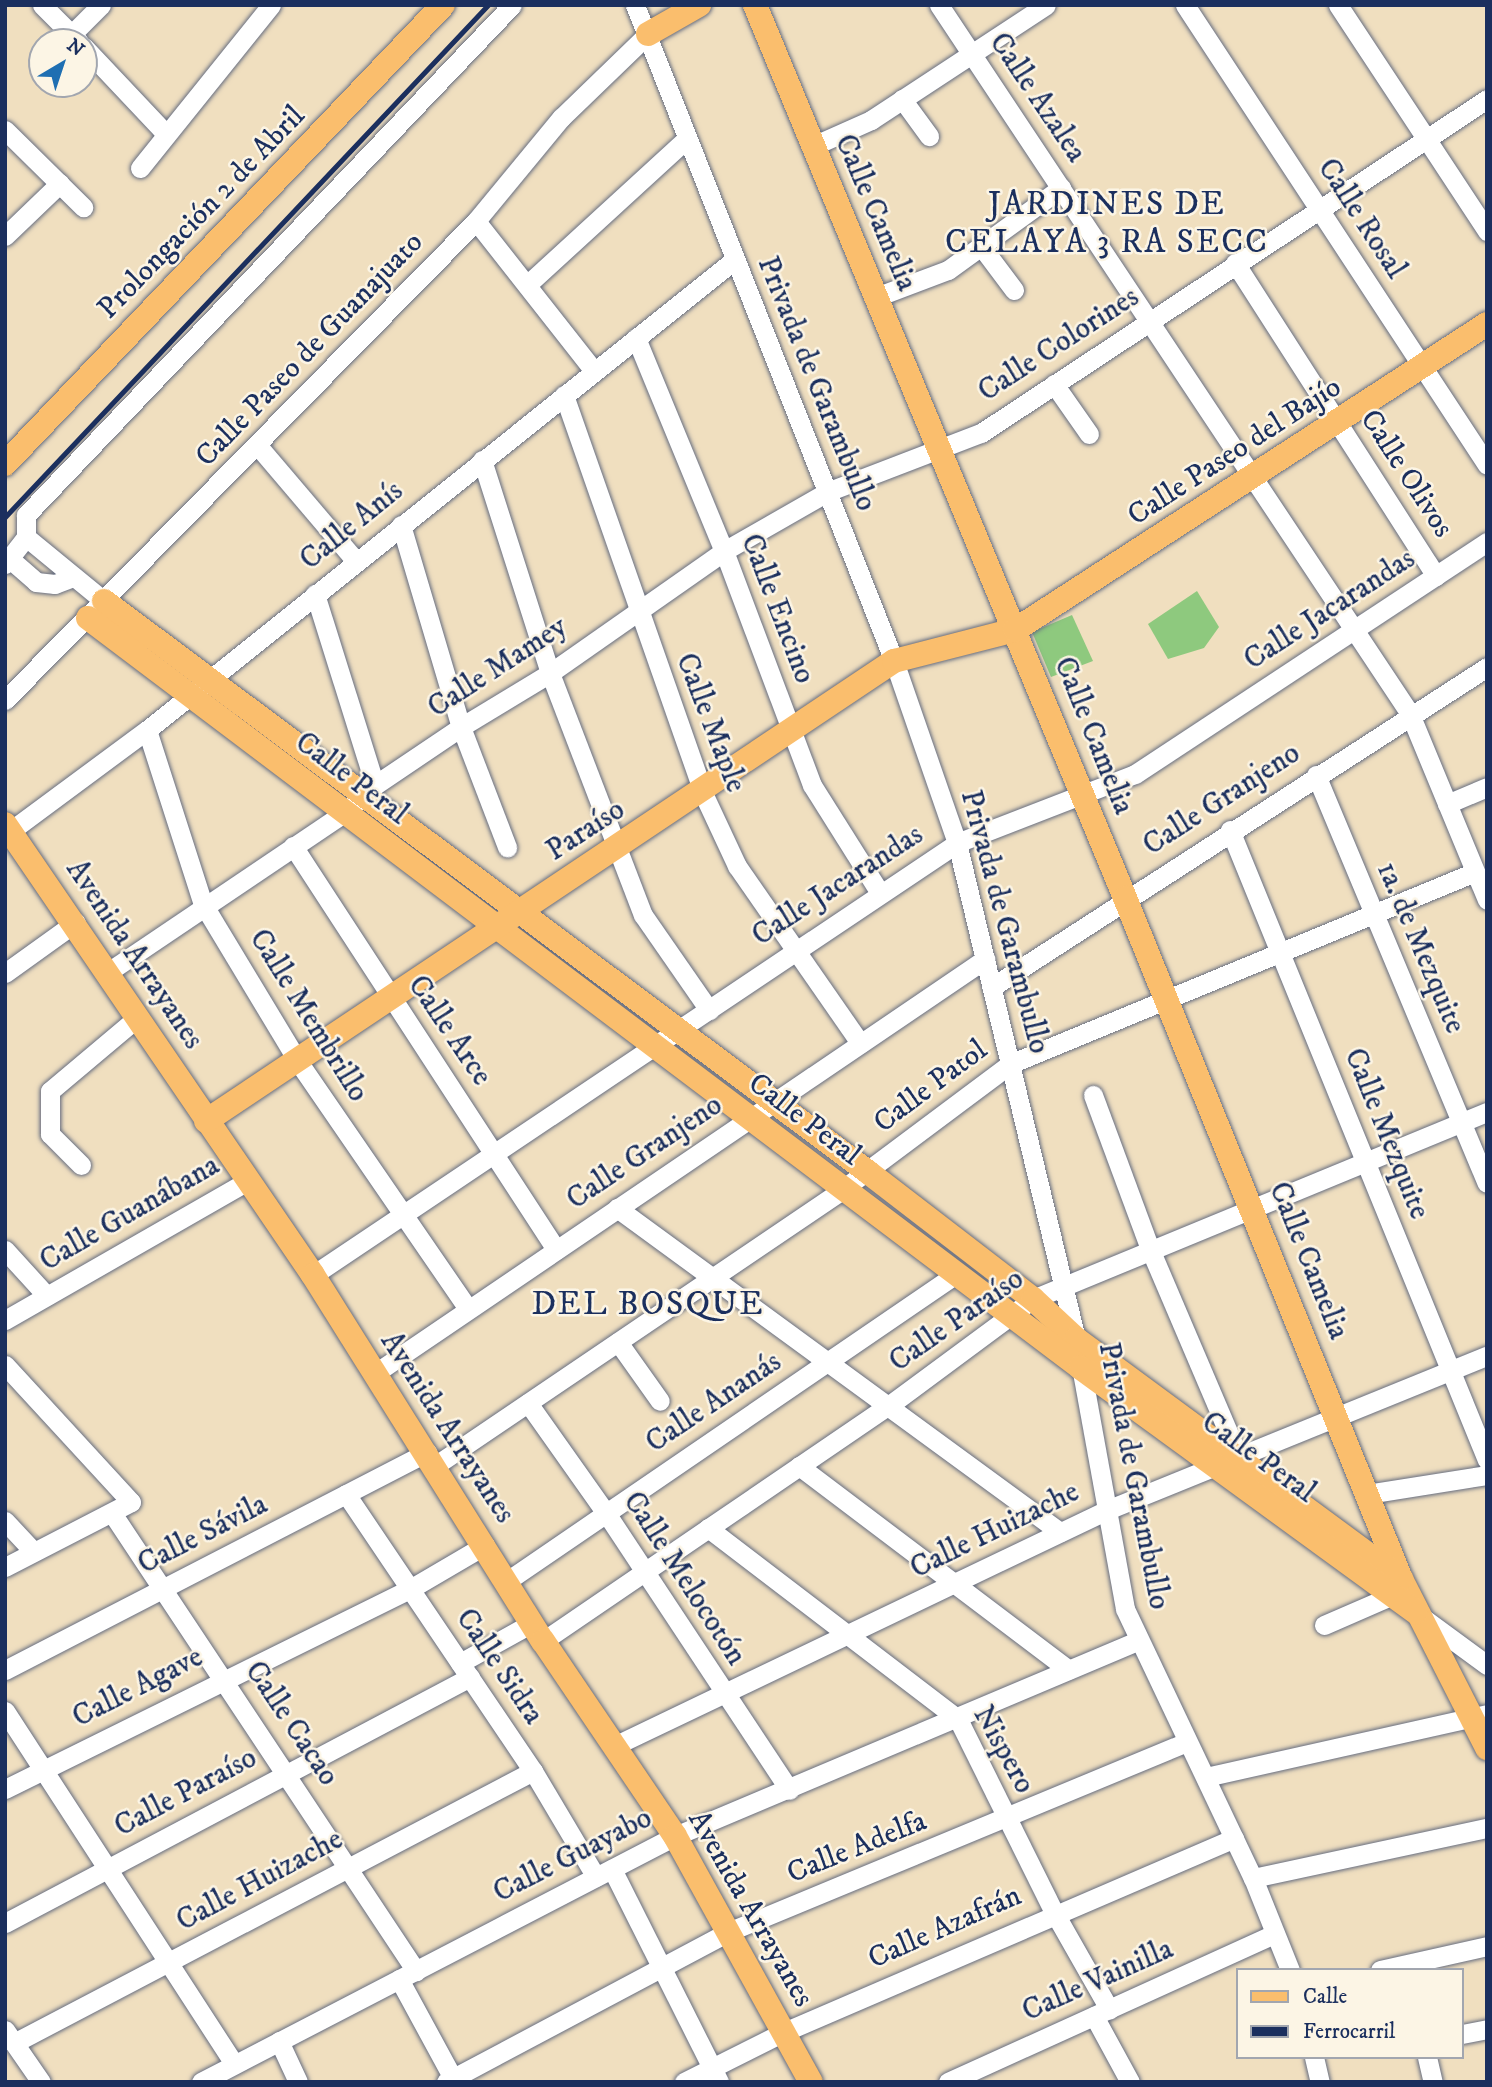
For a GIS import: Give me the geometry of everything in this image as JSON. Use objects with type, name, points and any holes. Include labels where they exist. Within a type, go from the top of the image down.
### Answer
[{"type":"main road","name":"Prolongación 2 de Abril","points":[[5,464],[443,5]]},
{"type":"main road","points":[[648,34],[699,5]]},
{"type":"main road","name":"Calle Camelia","points":[[755,5],[1252,1206],[1367,1494],[1397,1587]]},
{"type":"main road","name":"Calle Paseo del Bajío","points":[[1015,630],[1254,479],[1487,324]]},
{"type":"main road","name":"Calle Peral","points":[[96,610],[198,688],[344,813],[654,1048],[1081,1368],[1228,1461]]},
{"type":"main road","name":"Paraíso","points":[[206,1121],[702,793],[894,661],[1015,630]]},
{"type":"main road","name":"Calle Peral","points":[[198,688],[369,791],[519,912],[868,1172],[1033,1299],[1076,1339],[1228,1461],[1397,1587],[1423,1618]]},
{"type":"main road","name":"Avenida Arrayanes","points":[[7,830],[75,922],[206,1121],[313,1275],[374,1374],[432,1458],[538,1632],[675,1836],[811,2082]]},
{"type":"main road","points":[[1423,1618],[1480,1716],[1487,1748]]},
{"type":"street","points":[[42,5],[65,28]]},
{"type":"street","points":[[87,28],[102,5]]},
{"type":"street","points":[[140,168],[271,5]]},
{"type":"street","points":[[73,577],[55,584],[36,582],[8,562],[26,537],[26,515],[512,5]]},
{"type":"street","name":"Privada de Garambullo","points":[[635,5],[894,661],[957,843],[1076,1339],[1125,1609],[1185,1742],[1206,1777],[1253,1878],[1272,1935],[1289,1968]]},
{"type":"street","name":"Calle Azalea","points":[[939,5],[1410,714],[1487,900]]},
{"type":"street","points":[[813,146],[871,120],[1046,5]]},
{"type":"street","name":"Calle Rosal","points":[[1185,5],[1487,465]]},
{"type":"street","points":[[1338,5],[1487,231]]},
{"type":"street","name":"Calle Paseo de Guanajuato","points":[[5,700],[477,221],[561,118],[648,34]]},
{"type":"street","points":[[98,62],[166,134]]},
{"type":"street","points":[[902,99],[929,136]]},
{"type":"street","name":"Calle Colorines","points":[[940,449],[981,433],[1487,99]]},
{"type":"street","points":[[5,130],[83,206]]},
{"type":"street","points":[[528,284],[686,139]]},
{"type":"street","points":[[5,236],[60,183]]},
{"type":"street","points":[[876,297],[948,270],[1061,188]]},
{"type":"street","points":[[477,221],[594,371]]},
{"type":"street","points":[[981,246],[1014,290]]},
{"type":"street","name":"Calle Anís","points":[[7,830],[147,730],[734,260]]},
{"type":"street","name":"Calle Olivos","points":[[1235,263],[1436,576]]},
{"type":"street","name":"Calle Encino","points":[[636,338],[724,551],[812,785],[880,893]]},
{"type":"street","points":[[1054,384],[1088,434]]},
{"type":"street","name":"Calle Maple","points":[[564,395],[635,610],[702,793],[737,866],[860,1043]]},
{"type":"street","points":[[258,446],[356,561]]},
{"type":"street","name":"Calle Mamey","points":[[108,972],[203,904],[344,813],[369,791],[461,727],[550,673],[635,610],[724,551],[827,492],[940,449]]},
{"type":"street","points":[[482,460],[550,673],[643,915],[709,1010]]},
{"type":"street","points":[[401,526],[461,727],[507,847]]},
{"type":"street","points":[[26,537],[73,577],[96,610]]},
{"type":"street","name":"Calle Jacarandas","points":[[313,1275],[654,1048],[796,948],[957,843],[1135,774],[1487,542]]},
{"type":"street","points":[[315,594],[369,791]]},
{"type":"street","name":"Calle Granjeno","points":[[992,987],[1230,830],[1487,667]]},
{"type":"street","name":"Calle Membrillo","points":[[147,730],[203,904],[297,1060],[468,1309]]},
{"type":"street","name":"1a. de Mezquite","points":[[1316,775],[1487,1183]]},
{"type":"street","points":[[1447,804],[1487,787]]},
{"type":"street","name":"Calle Mezquite","points":[[1230,830],[1448,1371],[1487,1460]]},
{"type":"street","name":"Calle Arce","points":[[293,846],[556,1250]]},
{"type":"street","name":"Calle Patol","points":[[432,1458],[528,1403],[713,1278],[868,1172],[1010,1064],[1475,872]]},
{"type":"street","points":[[5,973],[75,922]]},
{"type":"street","name":"Calle Granjeno","points":[[374,1374],[985,959]]},
{"type":"street","points":[[81,1165],[50,1134],[51,1091],[138,1017]]},
{"type":"street","points":[[1093,1095],[1228,1461]]},
{"type":"street","name":"Calle Paraíso","points":[[5,1923],[289,1773],[465,1670],[644,1572],[891,1405],[1033,1299],[1252,1206],[1487,1112]]},
{"type":"street","name":"Calle Guanábana","points":[[5,1321],[248,1181]]},
{"type":"street","points":[[617,1208],[830,1360],[1060,1532]]},
{"type":"street","points":[[5,1250],[47,1296]]},
{"type":"street","name":"Calle Ananás","points":[[506,1581],[956,1275]]},
{"type":"street","points":[[618,1342],[660,1401]]},
{"type":"street","name":"Calle Huizache","points":[[614,1746],[1107,1510],[1487,1356]]},
{"type":"street","points":[[5,1365],[131,1502],[5,1567]]},
{"type":"street","name":"Calle Melocotón","points":[[528,1403],[606,1513],[789,1790]]},
{"type":"street","name":"Calle Sávila","points":[[5,1670],[346,1494],[432,1458]]},
{"type":"street","points":[[799,1466],[1069,1670]]},
{"type":"street","points":[[1367,1494],[1487,1475]]},
{"type":"street","name":"Calle Sidra","points":[[346,1494],[604,1873],[659,1966],[715,2075]]},
{"type":"street","name":"Calle Cacao","points":[[112,1513],[351,1867],[408,1975],[451,2081]]},
{"type":"street","points":[[5,1521],[34,1552]]},
{"type":"street","name":"Nispero","points":[[708,1528],[958,1719],[1054,1912],[1130,2082]]},
{"type":"street","name":"Calle Agave","points":[[5,1789],[224,1678],[410,1589],[485,1545]]},
{"type":"street","points":[[1324,1625],[1397,1587]]},
{"type":"street","name":"Calle Peral","points":[[1423,1618],[1487,1665]]},
{"type":"street","name":"Calle Guayabo","points":[[201,2082],[675,1836],[1138,1641]]},
{"type":"street","points":[[5,1711],[171,1961],[234,2064]]},
{"type":"street","points":[[1206,1777],[1480,1716]]},
{"type":"street","name":"Calle Adelfa","points":[[451,2081],[659,1966],[728,1932],[1008,1819],[1185,1742]]},
{"type":"street","name":"Calle Huizache","points":[[9,2036],[171,1961],[533,1771]]},
{"type":"street","points":[[1253,1878],[1487,1828]]},
{"type":"street","name":"Calle Azafrán","points":[[684,2082],[715,2075],[784,2032],[1054,1912],[1234,1838]]},
{"type":"street","name":"Calle Vainilla","points":[[948,2082],[1272,1935]]},
{"type":"street","points":[[1407,1967],[1487,1947]]},
{"type":"street","points":[[1464,2034],[1487,2029]]},
{"type":"street","points":[[9,2036],[41,2082]]},
{"type":"street","points":[[279,2041],[298,2082]]},
{"type":"street","points":[[1314,2059],[1320,2082]]},
{"type":"street","points":[[1427,2059],[1433,2082]]},
{"type":"green space","points":[[1197,591],[1219,627],[1204,648],[1168,659],[1148,624]]},
{"type":"green space","points":[[1072,615],[1093,661],[1051,677],[1032,632]]},
{"type":"railway","points":[[5,517],[488,5]]},
{"type":"district","name":"JARDINES DE CELAYA 3 RA SECC","points":[[1107,224]]},
{"type":"district","name":"DEL BOSQUE","points":[[648,1305]]}]
